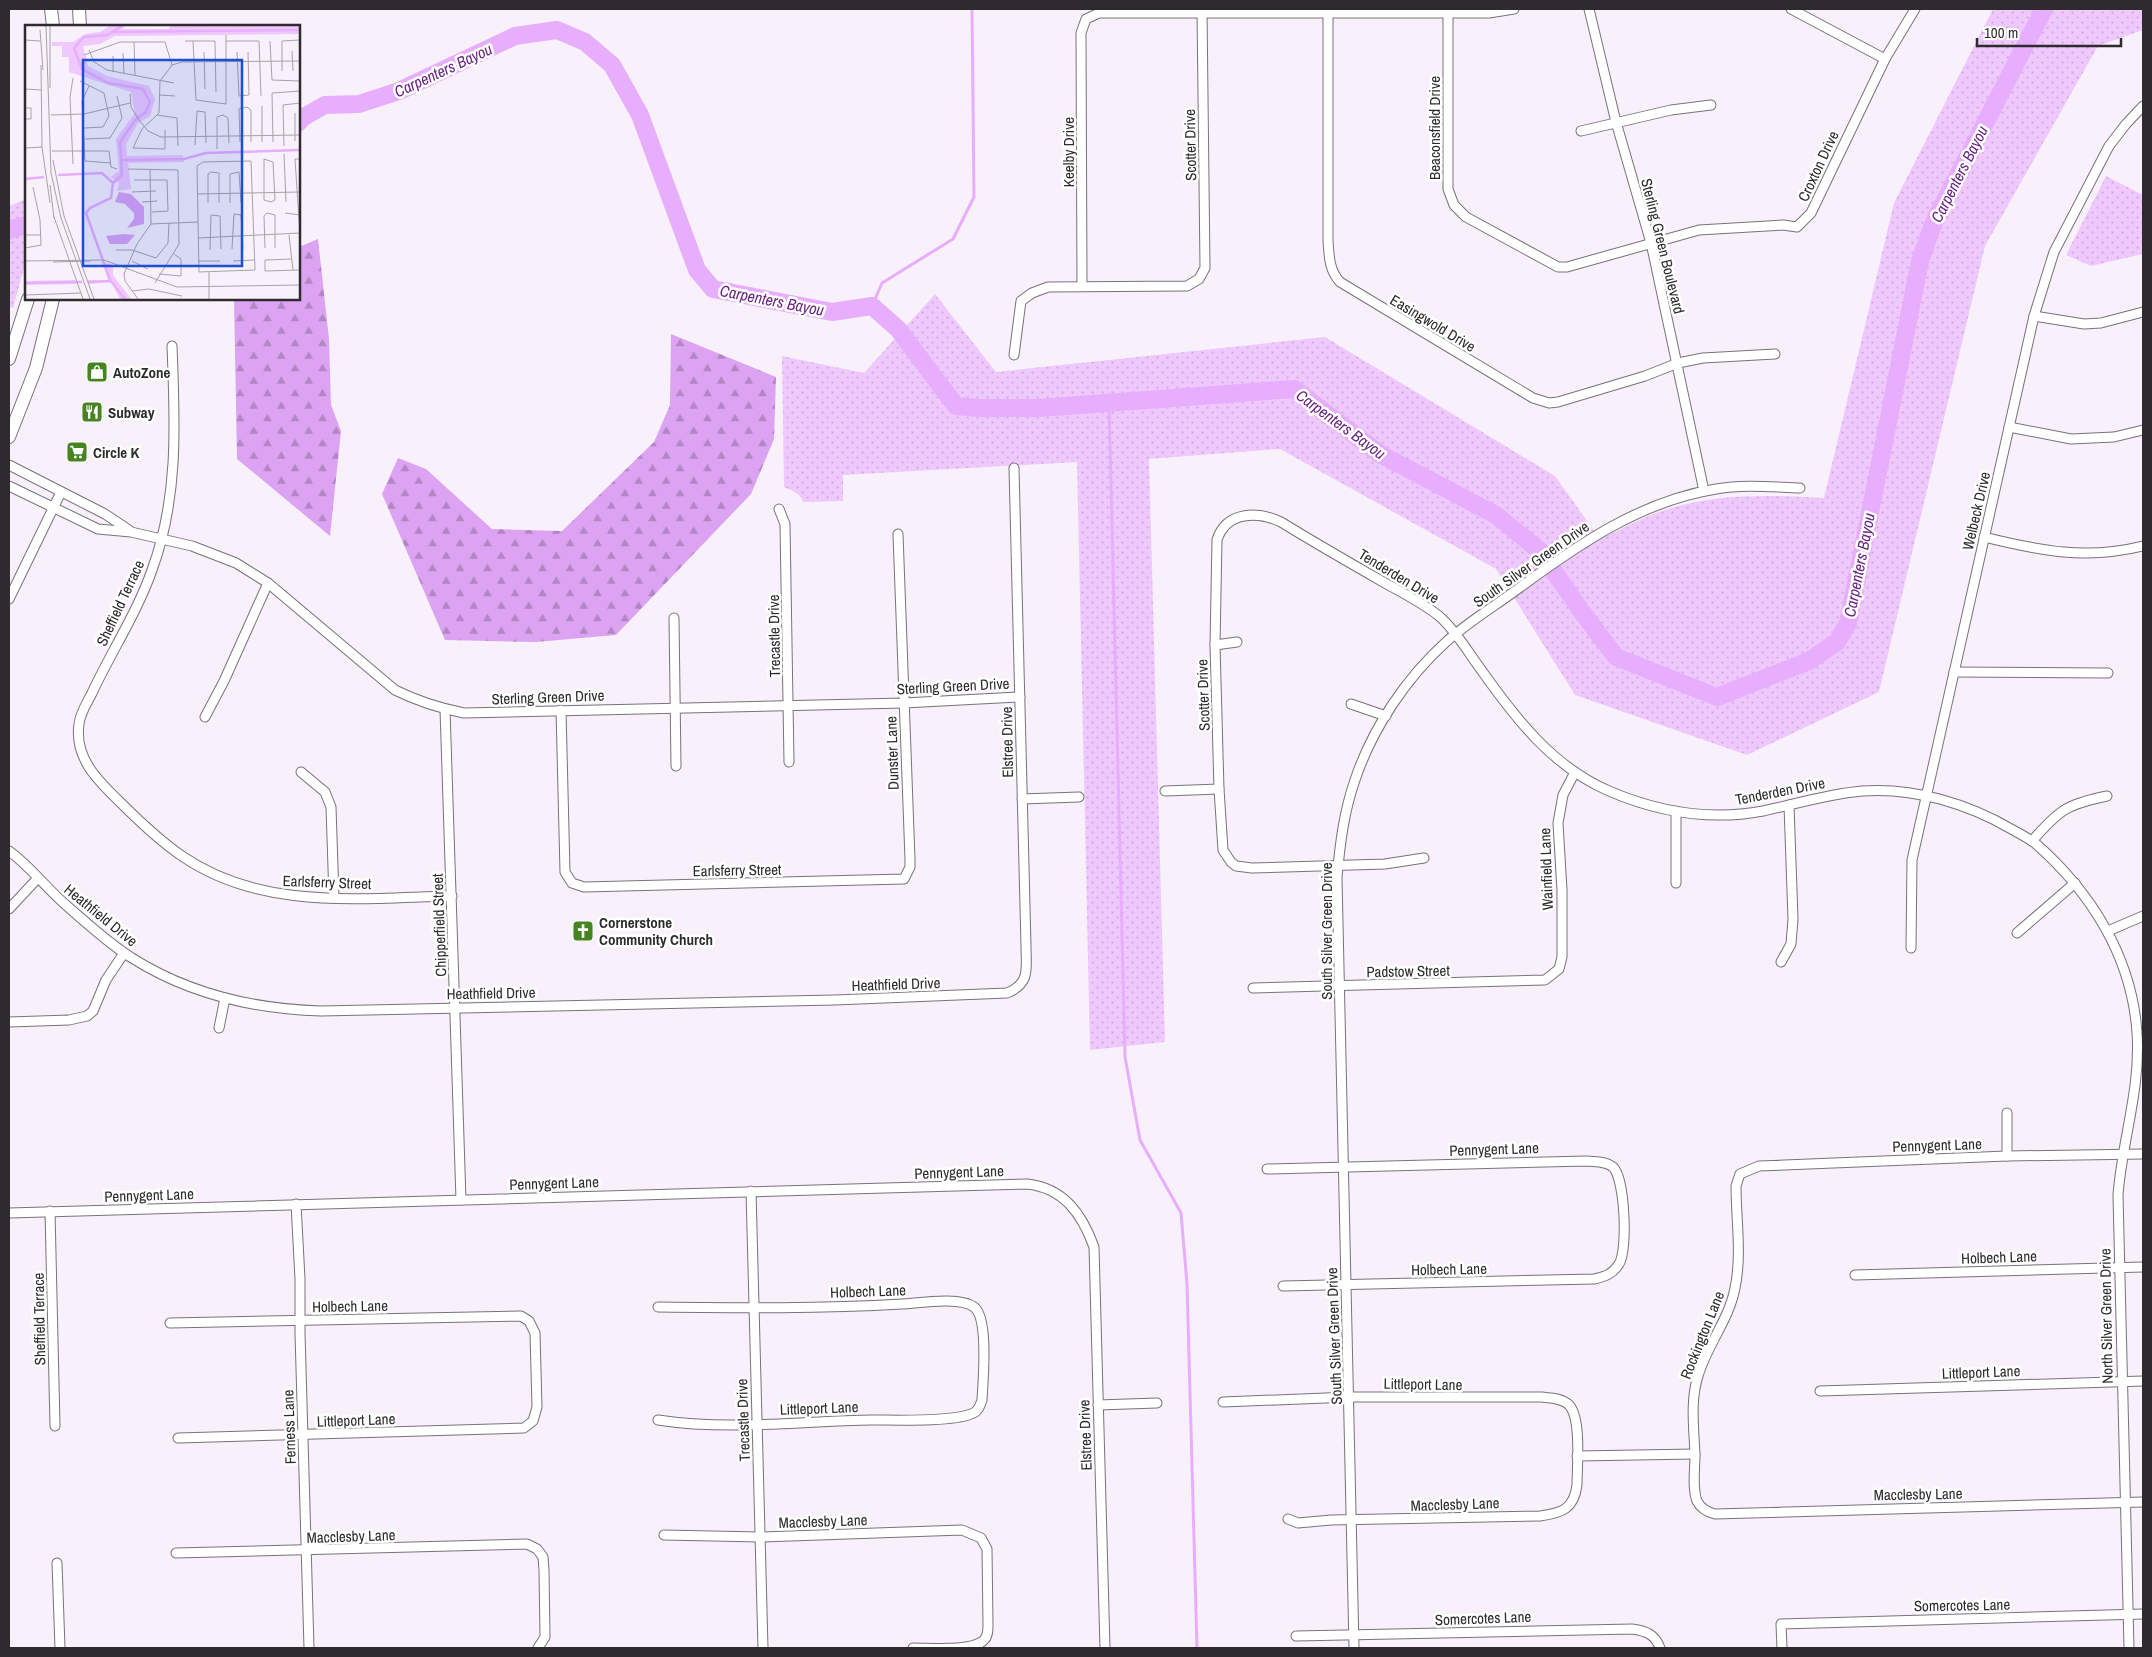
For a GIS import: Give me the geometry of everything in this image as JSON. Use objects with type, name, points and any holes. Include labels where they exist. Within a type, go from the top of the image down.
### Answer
[{"type":"main road","points":[[51,9],[52,25]]},
{"type":"main road","points":[[80,9],[80,25]]},
{"type":"main road","points":[[9,359],[28,300]]},
{"type":"main road","points":[[9,437],[36,368],[50,300]]},
{"type":"street","points":[[1202,12],[1489,13],[1514,9]]},
{"type":"street","name":"Sterling Green Boulevard","points":[[1589,9],[1616,122],[1651,244],[1704,491]]},
{"type":"street","points":[[1791,9],[1884,59]]},
{"type":"street","name":"Croxton Drive","points":[[1651,244],[1698,230],[1783,225],[1797,227],[1806,220],[1884,59],[1916,9]]},
{"type":"street","name":"Keelby Drive","points":[[1082,286],[1081,33],[1086,19],[1099,14],[1202,12]]},
{"type":"street","name":"Scotter Drive","points":[[1082,286],[1187,286],[1199,279],[1205,268],[1202,12]]},
{"type":"street","name":"Easingwold Drive","points":[[1328,13],[1328,240],[1330,263],[1334,276],[1340,282],[1534,398],[1549,403],[1577,398],[1678,363],[1704,358],[1775,354]]},
{"type":"street","name":"Beaconsfield Drive","points":[[1448,13],[1448,189],[1454,205],[1466,217],[1558,267],[1567,267],[1651,244]]},
{"type":"street","points":[[1581,131],[1671,110],[1711,105]]},
{"type":"street","name":"Welbeck Drive","points":[[1911,948],[1912,860],[2034,316],[2058,244],[2109,146],[2143,106]]},
{"type":"street","points":[[1014,355],[1021,301],[1032,292],[1048,287],[1082,286]]},
{"type":"street","points":[[2034,316],[2084,324],[2101,323],[2143,312]]},
{"type":"street","name":"Sheffield Terrace","points":[[79,746],[80,714],[152,570],[169,509],[175,453],[172,346]]},
{"type":"street","points":[[2009,427],[2071,439],[2114,437],[2143,430]]},
{"type":"street","name":"Sterling Green Drive","points":[[9,465],[105,514],[131,532]]},
{"type":"street","name":"Elstree Drive","points":[[1014,468],[1026,946],[1026,977],[1022,985]]},
{"type":"street","name":"Sterling Green Drive","points":[[9,486],[98,529],[131,532],[192,546],[236,563],[268,583],[395,690],[419,702],[445,710],[464,713],[675,708],[904,702],[1020,696]]},
{"type":"street","name":"South Silver Green Drive","points":[[1354,1648],[1338,865],[1345,815],[1363,759],[1386,716],[1415,675],[1455,634],[1586,540],[1640,512],[1704,491],[1748,486],[1800,488]]},
{"type":"street","points":[[9,599],[61,492]]},
{"type":"street","name":"Trecastle Drive","points":[[779,509],[785,524],[790,762]]},
{"type":"street","name":"Tenderden Drive","points":[[1220,532],[1234,518],[1260,515],[1270,517],[1430,610],[1455,634],[1510,711],[1548,751],[1575,772],[1605,789],[1636,802],[1676,812],[1717,815],[1740,814],[1829,795],[1868,790],[1927,796],[1979,812],[2032,840],[2075,883],[2108,931],[2129,985]]},
{"type":"street","name":"Scotter Drive","points":[[1220,532],[1218,540],[1215,645],[1219,789],[1223,850],[1227,858],[1236,866],[1244,868],[1338,865]]},
{"type":"street","name":"Dunster Lane","points":[[898,534],[910,859],[910,867],[904,879]]},
{"type":"street","points":[[1984,537],[2037,550],[2061,553],[2106,553],[2143,546]]},
{"type":"street","points":[[205,717],[224,681],[268,583]]},
{"type":"street","points":[[674,618],[676,766]]},
{"type":"street","points":[[1215,645],[1237,642]]},
{"type":"street","points":[[1954,672],[2108,673]]},
{"type":"street","points":[[1351,704],[1386,716]]},
{"type":"street","name":"Chipperfield Street","points":[[445,710],[461,1200]]},
{"type":"street","name":"Earlsferry Street","points":[[561,710],[565,872],[572,883],[584,887],[904,879]]},
{"type":"street","name":"Earlsferry Street","points":[[79,746],[91,770],[120,803],[164,842],[200,867],[235,883],[290,897],[452,896]]},
{"type":"street","points":[[301,772],[325,792],[331,807],[334,898]]},
{"type":"street","name":"Wainfield Lane","points":[[1559,969],[1562,957],[1562,890],[1558,818],[1563,795],[1575,772]]},
{"type":"street","points":[[1165,791],[1219,789]]},
{"type":"street","points":[[2032,840],[2052,818],[2066,808],[2083,801],[2107,796]]},
{"type":"street","points":[[1022,799],[1079,798]]},
{"type":"street","points":[[1781,962],[1791,944],[1793,927],[1789,805]]},
{"type":"street","points":[[1676,812],[1676,883]]},
{"type":"street","name":"Heathfield Drive","points":[[9,851],[37,879],[124,953],[174,980],[225,998],[268,1008],[294,1010],[993,995],[1007,993],[1022,985]]},
{"type":"street","points":[[1338,865],[1385,864],[1424,858]]},
{"type":"street","points":[[9,908],[37,879]]},
{"type":"street","points":[[2017,933],[2075,883]]},
{"type":"street","points":[[2108,931],[2143,916]]},
{"type":"street","points":[[9,1022],[69,1020],[87,1016],[93,1011],[106,980],[124,953]]},
{"type":"street","name":"Padstow Street","points":[[1253,988],[1536,981],[1545,980],[1559,969]]},
{"type":"street","name":"North Silver Green Drive","points":[[2129,985],[2137,1033],[2137,1061],[2133,1106],[2122,1155],[2118,1195],[2129,1648]]},
{"type":"street","points":[[220,1028],[225,998]]},
{"type":"street","points":[[2007,1113],[2007,1156]]},
{"type":"street","name":"Pennygent Lane","points":[[1738,1180],[1740,1174],[1759,1166],[2007,1156],[2143,1154]]},
{"type":"street","name":"Pennygent Lane","points":[[1266,1169],[1601,1162],[1612,1166],[1619,1175],[1622,1188],[1622,1258],[1614,1270]]},
{"type":"street","name":"Rockington Lane","points":[[1697,1501],[1693,1411],[1697,1378],[1728,1310],[1736,1280],[1736,1186],[1738,1180]]},
{"type":"street","name":"Pennygent Lane","points":[[9,1212],[1027,1184],[1046,1187],[1066,1198],[1082,1224]]},
{"type":"street","name":"Trecastle Drive","points":[[751,1192],[763,1648]]},
{"type":"street","name":"Ferness Lane","points":[[296,1204],[309,1648]]},
{"type":"street","name":"Sheffield Terrace","points":[[50,1211],[55,1426]]},
{"type":"street","name":"Elstree Drive","points":[[1082,1224],[1094,1247],[1104,1648]]},
{"type":"street","name":"Holbech Lane","points":[[1854,1275],[2143,1267]]},
{"type":"street","name":"Holbech Lane","points":[[1283,1286],[1594,1280],[1608,1276],[1614,1270]]},
{"type":"street","name":"Holbech Lane","points":[[658,1307],[754,1309],[963,1303],[974,1307],[982,1321],[983,1386],[979,1408]]},
{"type":"street","name":"Holbech Lane","points":[[170,1323],[521,1316],[529,1321],[536,1333],[537,1408],[533,1421]]},
{"type":"street","name":"Littleport Lane","points":[[1820,1391],[2143,1382]]},
{"type":"street","name":"Littleport Lane","points":[[1223,1402],[1350,1397],[1542,1397],[1558,1399],[1568,1404],[1576,1414],[1577,1456]]},
{"type":"street","points":[[1098,1405],[1157,1403]]},
{"type":"street","name":"Littleport Lane","points":[[658,1420],[693,1425],[958,1417],[971,1414],[979,1408]]},
{"type":"street","name":"Littleport Lane","points":[[178,1438],[303,1436],[524,1428],[533,1421]]},
{"type":"street","points":[[1577,1456],[1695,1454]]},
{"type":"street","name":"Macclesby Lane","points":[[1288,1519],[1298,1522],[1540,1516],[1563,1511],[1571,1505],[1576,1496],[1577,1456]]},
{"type":"street","name":"Macclesby Lane","points":[[1697,1501],[1705,1511],[1715,1514],[2143,1502]]},
{"type":"street","name":"Macclesby Lane","points":[[664,1535],[760,1537],[962,1530],[982,1538],[987,1549],[988,1625],[987,1635],[984,1640],[973,1646],[914,1648]]},
{"type":"street","name":"Macclesby Lane","points":[[176,1553],[527,1544],[537,1549],[543,1557],[545,1637],[538,1648]]},
{"type":"street","points":[[57,1563],[60,1648]]},
{"type":"street","name":"Somercotes Lane","points":[[1782,1648],[1781,1624],[2143,1614]]},
{"type":"street","name":"Somercotes Lane","points":[[1296,1636],[1632,1629],[1646,1631],[1657,1639],[1660,1648]]},
{"type":"shaded area","points":[[1993,9],[2143,9],[2143,30],[2098,46],[1985,246],[1879,692],[1747,755],[1575,695],[1496,569],[1280,449],[1149,459],[1165,1042],[1090,1050],[1077,462],[843,475],[843,501],[803,502],[798,494],[784,487],[782,356],[864,373],[935,294],[996,372],[1325,337],[1555,476],[1600,539],[1653,514],[1690,503],[1747,496],[1824,498],[1894,203]]},
{"type":"shaded area","points":[[2106,176],[2143,195],[2143,254],[2091,266],[2066,255]]},
{"type":"shaded area","points":[[25,199],[25,265],[13,308],[9,307],[9,206]]},
{"type":"green space","points":[[318,239],[329,339],[331,405],[341,431],[330,536],[237,459],[234,300],[300,300],[300,247]]},
{"type":"green space","points":[[671,334],[776,377],[774,439],[751,494],[616,635],[536,642],[445,640],[382,494],[398,458],[426,469],[492,529],[562,531],[654,442],[670,405]]},
{"type":"waterway","points":[[872,306],[882,283],[953,239],[974,197],[972,9]]},
{"type":"waterway","name":"Carpenters Bayou","points":[[300,121],[325,105],[359,104],[399,91],[515,36],[557,30],[585,42],[612,65],[640,115],[697,270],[713,289],[832,312],[872,306],[898,329],[956,406],[1039,408],[1294,389],[1380,454],[1496,515],[1540,551],[1616,657],[1717,697],[1809,661],[1837,642],[1848,623],[1920,261],[1934,222],[2044,9]]},
{"type":"waterway","name":"Carpenters Bayou","points":[[9,230],[25,225]]},
{"type":"waterway","points":[[1109,403],[1125,1057],[1140,1140],[1181,1213],[1187,1284],[1197,1648]]},
{"type":"place","name":"AutoZone","points":[[97,372]]},
{"type":"place","name":"Subway","points":[[92,412]]},
{"type":"place","name":"Circle K","points":[[77,452]]},
{"type":"place","name":"Cornerstone Community Church","points":[[583,931]]}]
